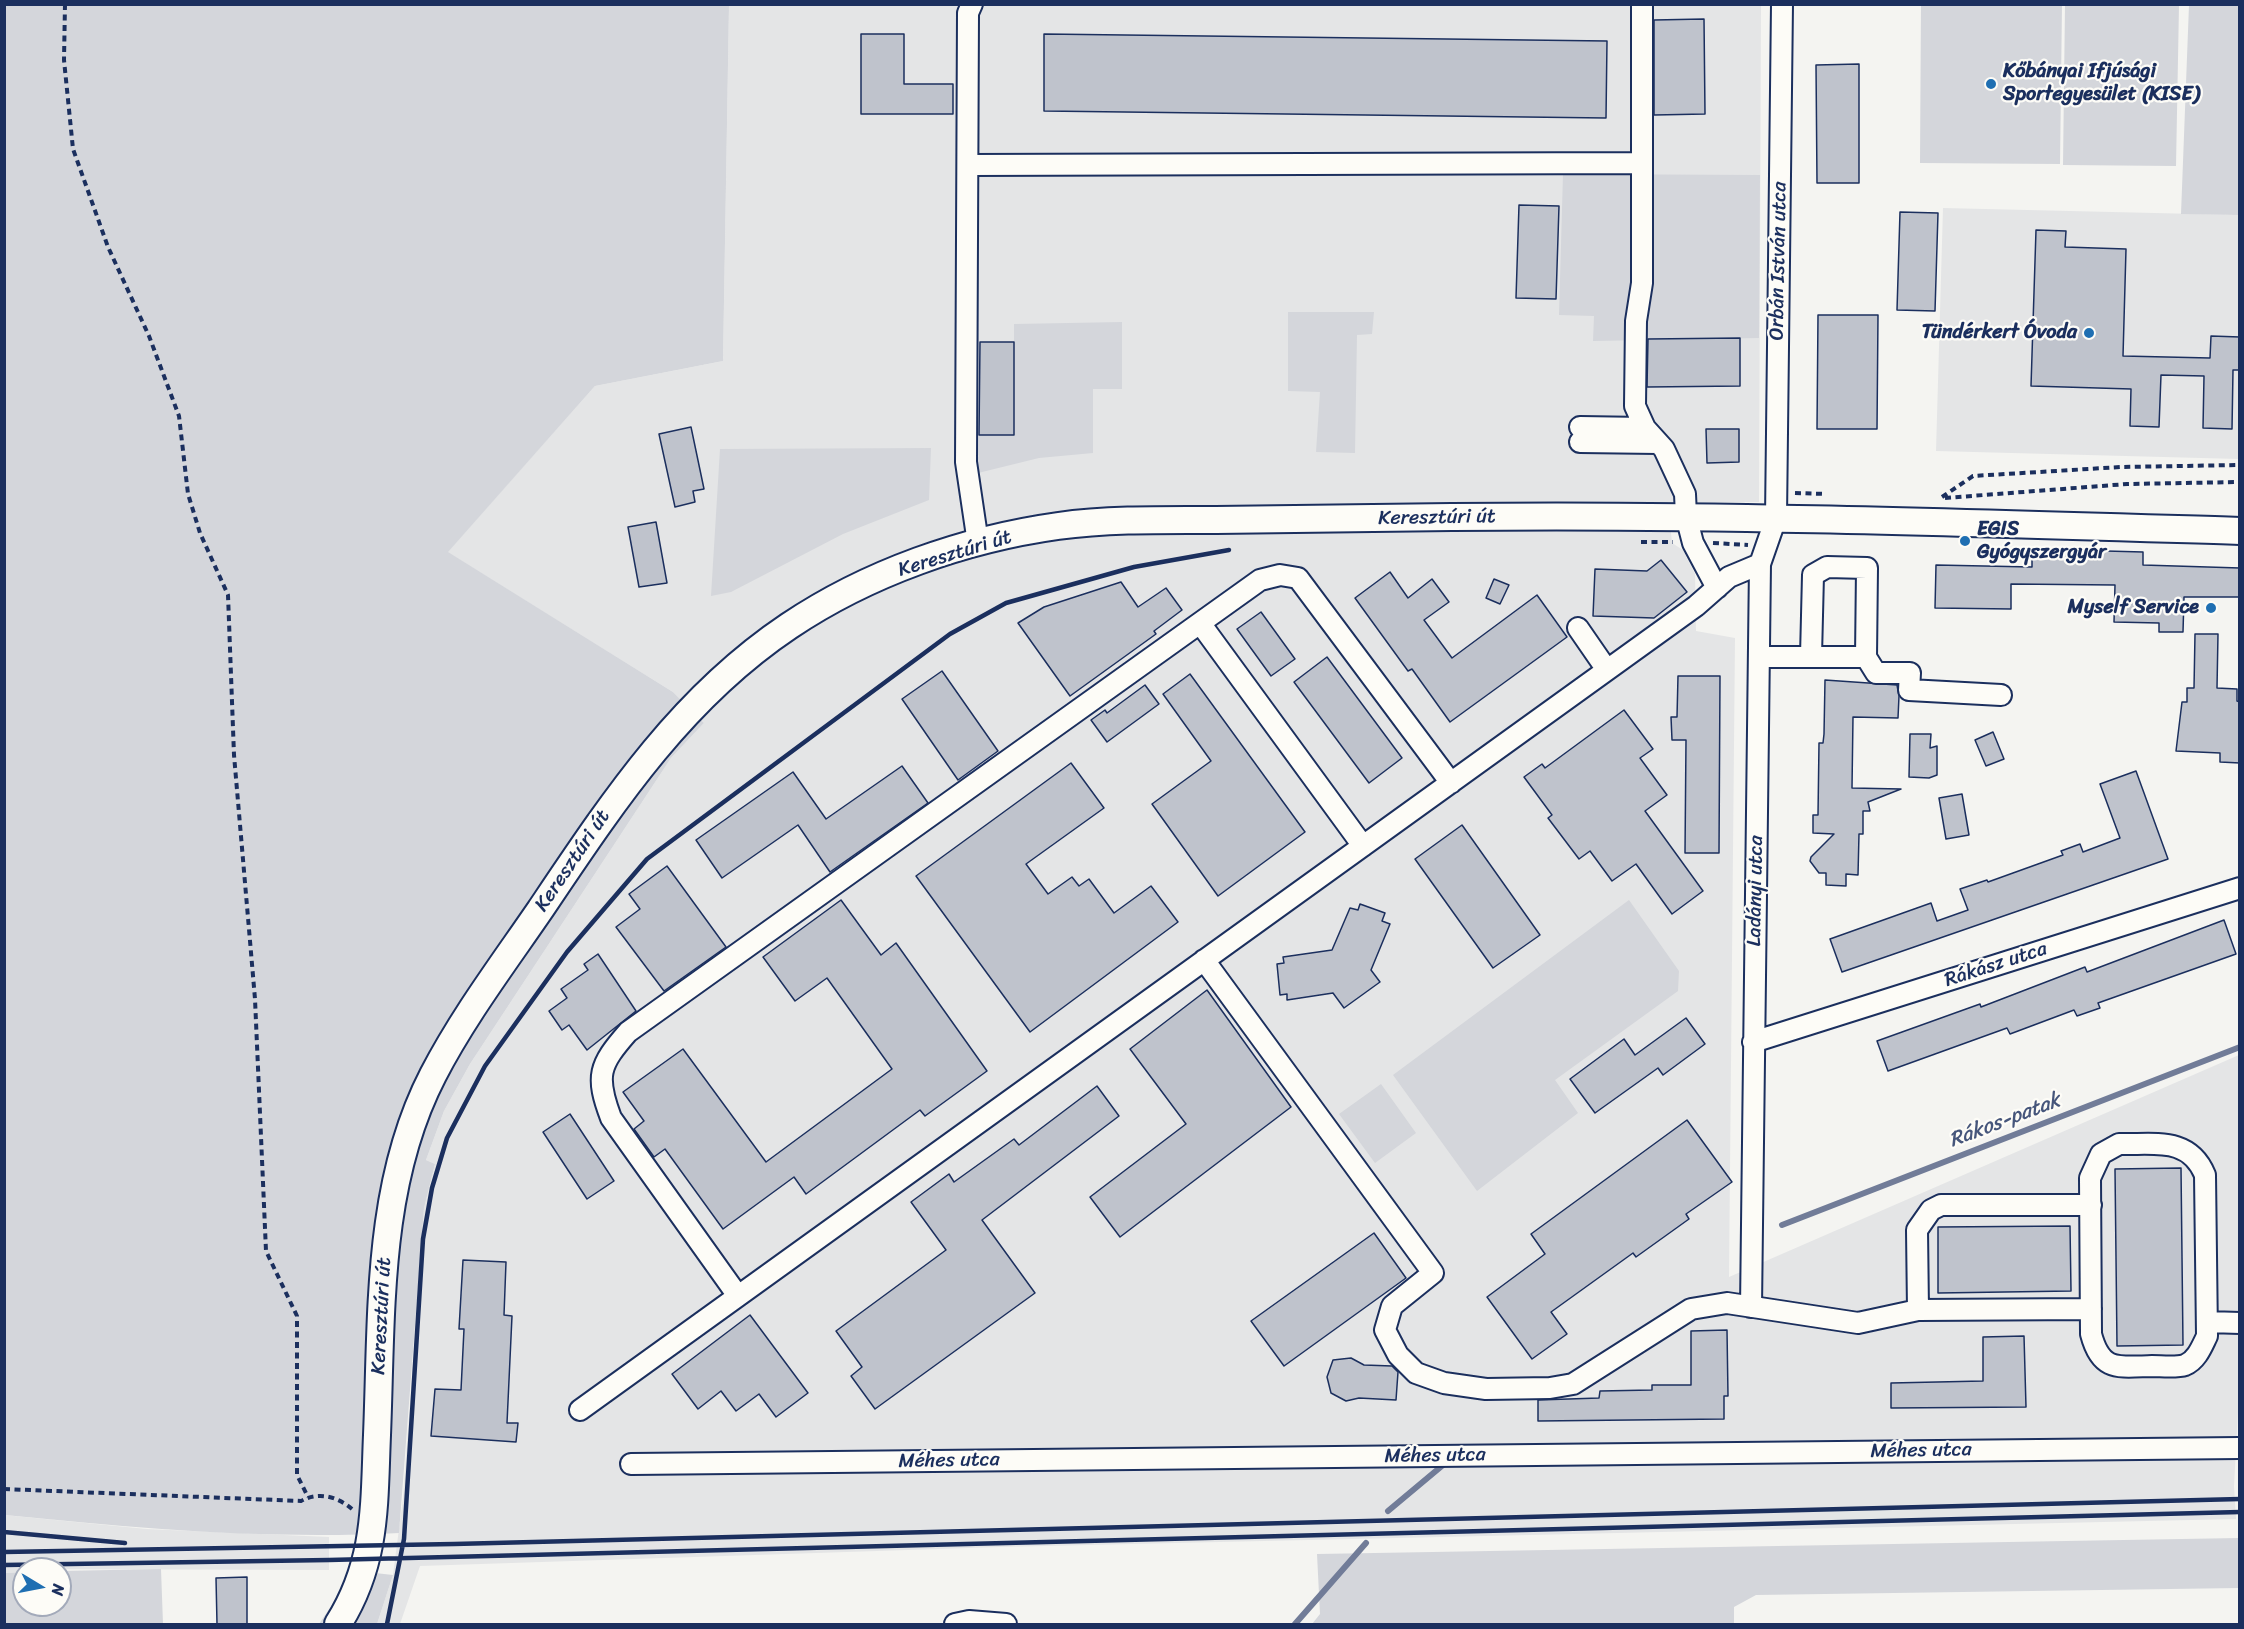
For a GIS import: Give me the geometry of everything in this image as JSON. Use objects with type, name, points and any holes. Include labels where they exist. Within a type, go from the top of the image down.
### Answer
[{"type":"main road","name":"Keresztúri út","points":[[338,1624],[361,1581],[373,1528],[385,1247],[403,1148],[417,1109],[462,1026],[644,760],[686,713],[736,665],[793,623],[863,585],[931,557],[978,543],[1051,527],[1083,523],[1178,520],[1686,516],[2240,531]]},
{"type":"street","points":[[972,4],[968,13],[966,462],[978,543]]},
{"type":"street","points":[[1642,4],[1642,283],[1636,321],[1635,406],[1684,494],[1686,516],[1694,543],[1717,588]]},
{"type":"street","name":"Orbán István utca","points":[[1776,518],[1782,4]]},
{"type":"street","points":[[968,165],[1642,163]]},
{"type":"street","points":[[1580,435],[1652,435]]},
{"type":"street","name":"Ladányi utca","points":[[1751,1307],[1759,657],[1763,555],[1776,518]]},
{"type":"street","points":[[580,1410],[1607,670],[1729,577],[1763,555]]},
{"type":"street","points":[[1811,656],[1813,575],[1827,567],[1867,568],[1866,657],[1876,673],[1910,674],[1910,690],[2001,695]]},
{"type":"street","points":[[738,1296],[610,1118],[602,1096],[599,1074],[607,1056],[628,1032],[1260,580],[1280,575],[1298,578],[1451,783]]},
{"type":"street","points":[[1200,623],[1363,846]]},
{"type":"street","points":[[1578,628],[1607,670]]},
{"type":"street","points":[[1759,657],[1866,657]]},
{"type":"street","name":"Rákász utca","points":[[1753,1042],[2240,888]]},
{"type":"street","points":[[1204,960],[1433,1273],[1392,1306],[1385,1330],[1398,1355],[1416,1373],[1444,1383],[1476,1387],[1550,1388],[1573,1384],[1691,1310],[1726,1303],[1858,1323],[1918,1310],[2091,1309]]},
{"type":"street","points":[[2119,1144],[2171,1145],[2190,1152],[2200,1164],[2205,1175],[2208,1322],[2202,1348],[2184,1366],[2116,1368],[2105,1362],[2096,1351],[2091,1334],[2091,1205],[2090,1178],[2101,1154],[2110,1147],[2119,1144]]},
{"type":"street","points":[[1918,1310],[1917,1230],[1931,1210],[1941,1205],[2091,1205]]},
{"type":"street","points":[[2208,1322],[2240,1323]]},
{"type":"street","name":"Méhes utca","points":[[631,1464],[2240,1448]]},
{"type":"street","points":[[955,1624],[969,1621],[1006,1624]]},
{"type":"path","points":[[65,4],[64,60],[73,149],[108,247],[149,336],[179,416],[188,494],[200,533],[228,595],[234,755],[255,999],[266,1251],[297,1316],[297,1475],[308,1497]]},
{"type":"path","points":[[2240,465],[2121,467],[1973,476],[1942,498],[2127,484],[2240,482]]},
{"type":"path","points":[[1634,542],[1694,543],[1763,555]]},
{"type":"path","points":[[4,1489],[301,1501],[308,1497],[339,1498],[373,1528]]},
{"type":"shaded area","points":[[4,5],[729,5],[723,361],[595,386],[448,552],[673,692],[704,723],[671,758],[470,1064],[444,1111],[426,1160],[435,1164],[424,1208],[399,1533],[300,1535],[202,1532],[5,1515]]},
{"type":"shaded area","points":[[729,5],[1761,5],[1759,502],[1668,502],[1672,543],[1683,550],[1695,574],[1696,631],[1735,638],[1729,1277],[2239,1055],[2240,1376],[2234,1486],[2236,1519],[999,1547],[420,1566],[400,1624],[377,1624],[393,1575],[403,1498],[424,1208],[435,1164],[426,1160],[444,1111],[470,1064],[671,758],[704,723],[673,692],[447,552],[595,386],[723,361]]},
{"type":"shaded area","name":"Kőbányai Ifjúsági Sportegyesület (KISE)","points":[[1921,5],[2062,5],[2060,164],[1920,163]]},
{"type":"shaded area","points":[[2065,5],[2179,5],[2176,166],[2063,165]]},
{"type":"shaded area","points":[[2189,5],[2239,5],[2239,215],[2181,214]]},
{"type":"shaded area","points":[[1563,174],[1760,175],[1759,338],[1593,341],[1594,316],[1559,315]]},
{"type":"shaded area","name":"Tündérkert Óvoda","points":[[1943,208],[2239,215],[2239,459],[1936,451]]},
{"type":"shaded area","points":[[1288,312],[1374,312],[1372,334],[1357,335],[1355,453],[1316,452],[1320,392],[1288,391]]},
{"type":"shaded area","points":[[1122,322],[1122,389],[1093,389],[1093,453],[1039,458],[978,473],[979,435],[1014,435],[1014,324]]},
{"type":"shaded area","points":[[931,448],[929,500],[843,534],[731,592],[711,596],[720,449]]},
{"type":"shaded area","points":[[1629,900],[1679,971],[1678,991],[1555,1080],[1578,1113],[1477,1191],[1393,1075]]},
{"type":"shaded area","points":[[1381,1084],[1416,1133],[1375,1163],[1339,1114]]},
{"type":"shaded area","points":[[4,1515],[147,1529],[329,1537],[329,1570],[72,1569],[72,1557],[12,1557],[12,1573],[5,1573]]},
{"type":"shaded area","points":[[2239,1538],[2239,1588],[1756,1595],[1734,1607],[1734,1624],[1312,1624],[1320,1614],[1317,1554]]},
{"type":"shaded area","points":[[161,1569],[163,1624],[5,1624],[5,1573],[12,1573],[12,1617],[72,1617],[72,1571]]},
{"type":"shaded area","points":[[348,1570],[393,1575],[377,1624],[319,1624],[340,1593]]},
{"type":"building","points":[[1704,19],[1705,114],[1654,115],[1654,20]]},
{"type":"building","points":[[861,34],[904,34],[904,84],[953,84],[953,114],[861,114]]},
{"type":"building","points":[[1044,34],[1607,41],[1606,118],[1044,111]]},
{"type":"building","points":[[1859,64],[1859,183],[1817,183],[1816,65]]},
{"type":"building","points":[[1519,205],[1559,206],[1556,299],[1516,298]]},
{"type":"building","points":[[1900,212],[1938,213],[1935,311],[1897,310]]},
{"type":"building","points":[[2036,230],[2066,231],[2065,247],[2126,249],[2123,356],[2210,358],[2211,336],[2240,337],[2240,370],[2233,370],[2232,429],[2203,428],[2204,376],[2161,375],[2159,427],[2130,426],[2131,389],[2031,386]]},
{"type":"building","points":[[1818,315],[1878,315],[1877,429],[1817,429]]},
{"type":"building","points":[[1740,338],[1740,386],[1647,387],[1648,339]]},
{"type":"building","points":[[980,342],[1014,342],[1014,435],[979,435]]},
{"type":"building","points":[[691,427],[704,489],[693,491],[695,502],[675,507],[659,434]]},
{"type":"building","points":[[1706,429],[1739,429],[1739,462],[1707,463]]},
{"type":"building","points":[[656,522],[667,583],[639,587],[628,527]]},
{"type":"building","points":[[2032,549],[2143,552],[2143,565],[2240,568],[2240,597],[2184,597],[2183,632],[2159,632],[2159,623],[2114,622],[2115,585],[2011,584],[2011,609],[1935,608],[1936,565],[2032,567]]},
{"type":"building","points":[[1661,560],[1687,592],[1654,618],[1593,616],[1595,569],[1647,571]]},
{"type":"building","points":[[1390,572],[1408,598],[1432,579],[1449,602],[1424,620],[1452,658],[1537,595],[1567,637],[1450,722],[1412,669],[1408,671],[1355,598]]},
{"type":"building","points":[[1494,579],[1509,585],[1500,604],[1486,598]]},
{"type":"building","points":[[1121,582],[1138,607],[1166,588],[1182,610],[1154,631],[1156,634],[1070,696],[1018,623],[1044,607]]},
{"type":"building","points":[[1261,612],[1295,659],[1271,676],[1237,629]]},
{"type":"building","points":[[2195,634],[2218,634],[2217,688],[2237,689],[2237,701],[2240,702],[2240,763],[2220,762],[2220,753],[2176,751],[2182,702],[2187,702],[2187,688],[2194,688]]},
{"type":"building","points":[[1327,657],[1402,758],[1369,783],[1294,682]]},
{"type":"building","points":[[942,671],[998,751],[958,780],[902,699]]},
{"type":"building","points":[[1190,674],[1305,832],[1218,896],[1152,804],[1211,761],[1163,694]]},
{"type":"building","points":[[1678,676],[1720,676],[1719,853],[1685,853],[1686,740],[1672,740],[1671,717],[1677,717]]},
{"type":"building","points":[[1825,680],[1897,685],[1899,696],[1898,718],[1853,717],[1852,788],[1901,789],[1868,802],[1870,811],[1863,811],[1863,834],[1859,834],[1858,875],[1846,874],[1846,886],[1826,885],[1826,873],[1819,873],[1810,861],[1811,857],[1834,834],[1813,833],[1813,815],[1818,815],[1819,743],[1823,743],[1824,734]]},
{"type":"building","points":[[1145,685],[1159,704],[1107,742],[1091,720],[1105,710],[1107,713]]},
{"type":"building","points":[[1624,710],[1653,749],[1640,758],[1667,795],[1645,811],[1703,891],[1672,914],[1636,864],[1612,881],[1590,851],[1579,859],[1548,818],[1552,815],[1524,777],[1542,764],[1545,768]]},
{"type":"building","points":[[1993,732],[2004,759],[1986,766],[1975,740]]},
{"type":"building","points":[[1910,734],[1931,734],[1930,748],[1937,746],[1937,775],[1929,778],[1909,777]]},
{"type":"building","points":[[1071,763],[1104,808],[1026,864],[1048,894],[1072,877],[1079,886],[1089,879],[1114,913],[1151,886],[1178,922],[1030,1032],[916,876]]},
{"type":"building","points":[[902,766],[928,803],[830,872],[798,825],[722,878],[696,840],[793,772],[826,819]]},
{"type":"building","points":[[2136,771],[2168,859],[1842,972],[1830,939],[1931,903],[1937,921],[1968,910],[1960,889],[1987,880],[1988,882],[2063,855],[2061,851],[2080,844],[2083,852],[2120,838],[2100,784]]},
{"type":"building","points":[[1962,794],[1969,835],[1946,839],[1939,798]]},
{"type":"building","points":[[1462,825],[1540,935],[1493,968],[1415,859]]},
{"type":"building","points":[[667,866],[726,947],[664,991],[616,927],[640,909],[629,894]]},
{"type":"building","points":[[841,900],[881,955],[896,943],[987,1071],[925,1116],[920,1110],[806,1194],[794,1177],[723,1229],[665,1149],[654,1157],[634,1129],[644,1121],[623,1092],[683,1049],[766,1162],[892,1069],[827,978],[795,1001],[763,957]]},
{"type":"building","points":[[1360,904],[1385,913],[1382,921],[1390,924],[1371,970],[1380,982],[1344,1008],[1333,993],[1287,1000],[1287,994],[1280,995],[1277,964],[1284,963],[1283,957],[1332,950],[1350,908],[1358,910]]},
{"type":"building","points":[[2224,920],[2236,954],[2098,1003],[2100,1008],[2077,1016],[2074,1010],[2010,1034],[2007,1028],[1888,1071],[1877,1041],[1980,1004],[1981,1007],[2085,967],[2087,972]]},
{"type":"building","points":[[598,954],[636,1011],[587,1050],[569,1025],[562,1030],[549,1011],[567,998],[561,989],[588,970],[584,964]]},
{"type":"building","points":[[1207,990],[1291,1107],[1120,1237],[1090,1197],[1186,1124],[1130,1049]]},
{"type":"building","points":[[1686,1018],[1705,1044],[1663,1075],[1658,1068],[1595,1113],[1570,1079],[1624,1039],[1635,1055]]},
{"type":"building","points":[[1097,1086],[1119,1116],[982,1220],[1035,1293],[875,1409],[851,1376],[862,1367],[836,1331],[946,1250],[911,1202],[949,1174],[954,1182],[1014,1139],[1019,1145]]},
{"type":"building","points":[[570,1114],[614,1181],[587,1199],[543,1132]]},
{"type":"building","points":[[1687,1120],[1732,1182],[1686,1214],[1689,1219],[1636,1257],[1633,1253],[1551,1312],[1567,1334],[1532,1359],[1487,1297],[1545,1254],[1531,1234]]},
{"type":"building","points":[[2181,1168],[2183,1345],[2117,1346],[2115,1169]]},
{"type":"building","points":[[2070,1226],[2071,1291],[1938,1293],[1938,1227]]},
{"type":"building","points":[[1374,1233],[1406,1278],[1284,1366],[1251,1321]]},
{"type":"building","points":[[463,1260],[506,1262],[504,1315],[512,1316],[507,1423],[518,1423],[516,1442],[431,1436],[435,1389],[461,1390],[464,1329],[459,1329]]},
{"type":"building","points":[[750,1315],[808,1393],[776,1417],[759,1394],[736,1411],[721,1391],[698,1409],[672,1374]]},
{"type":"building","points":[[1727,1330],[1728,1396],[1724,1396],[1724,1419],[1538,1421],[1538,1400],[1599,1398],[1600,1391],[1652,1390],[1652,1385],[1691,1385],[1691,1331]]},
{"type":"building","points":[[2024,1336],[2026,1407],[1891,1408],[1891,1383],[1983,1381],[1983,1337]]},
{"type":"building","points":[[1351,1358],[1364,1365],[1392,1366],[1398,1372],[1396,1400],[1359,1398],[1346,1401],[1331,1393],[1327,1377],[1333,1360]]},
{"type":"building","points":[[247,1577],[247,1624],[217,1624],[216,1578]]},
{"type":"waterway","name":"Rákos-patak","points":[[1782,1225],[2240,1047]]},
{"type":"waterway","name":"Rákos-patak","points":[[1388,1511],[1443,1465]]},
{"type":"waterway","name":"Rákos-patak","points":[[1295,1624],[1366,1543]]},
{"type":"railway","points":[[387,1624],[404,1539],[423,1239],[432,1188],[447,1138],[485,1066],[567,952],[647,859],[950,634],[1006,603],[1134,567],[1229,550]]},
{"type":"railway","points":[[4,1552],[454,1544],[2240,1499]]},
{"type":"railway","points":[[4,1565],[329,1560],[2240,1512]]},
{"type":"railway","points":[[4,1532],[125,1543]]},
{"type":"place","name":"Kőbányai Ifjúsági Sportegyesület (KISE)","points":[[1991,84]]},
{"type":"place","name":"Tündérkert Óvoda","points":[[2089,333]]},
{"type":"place","name":"EGIS Gyógyszergyár","points":[[1965,541]]},
{"type":"place","name":"Myself Service","points":[[2211,608]]}]
